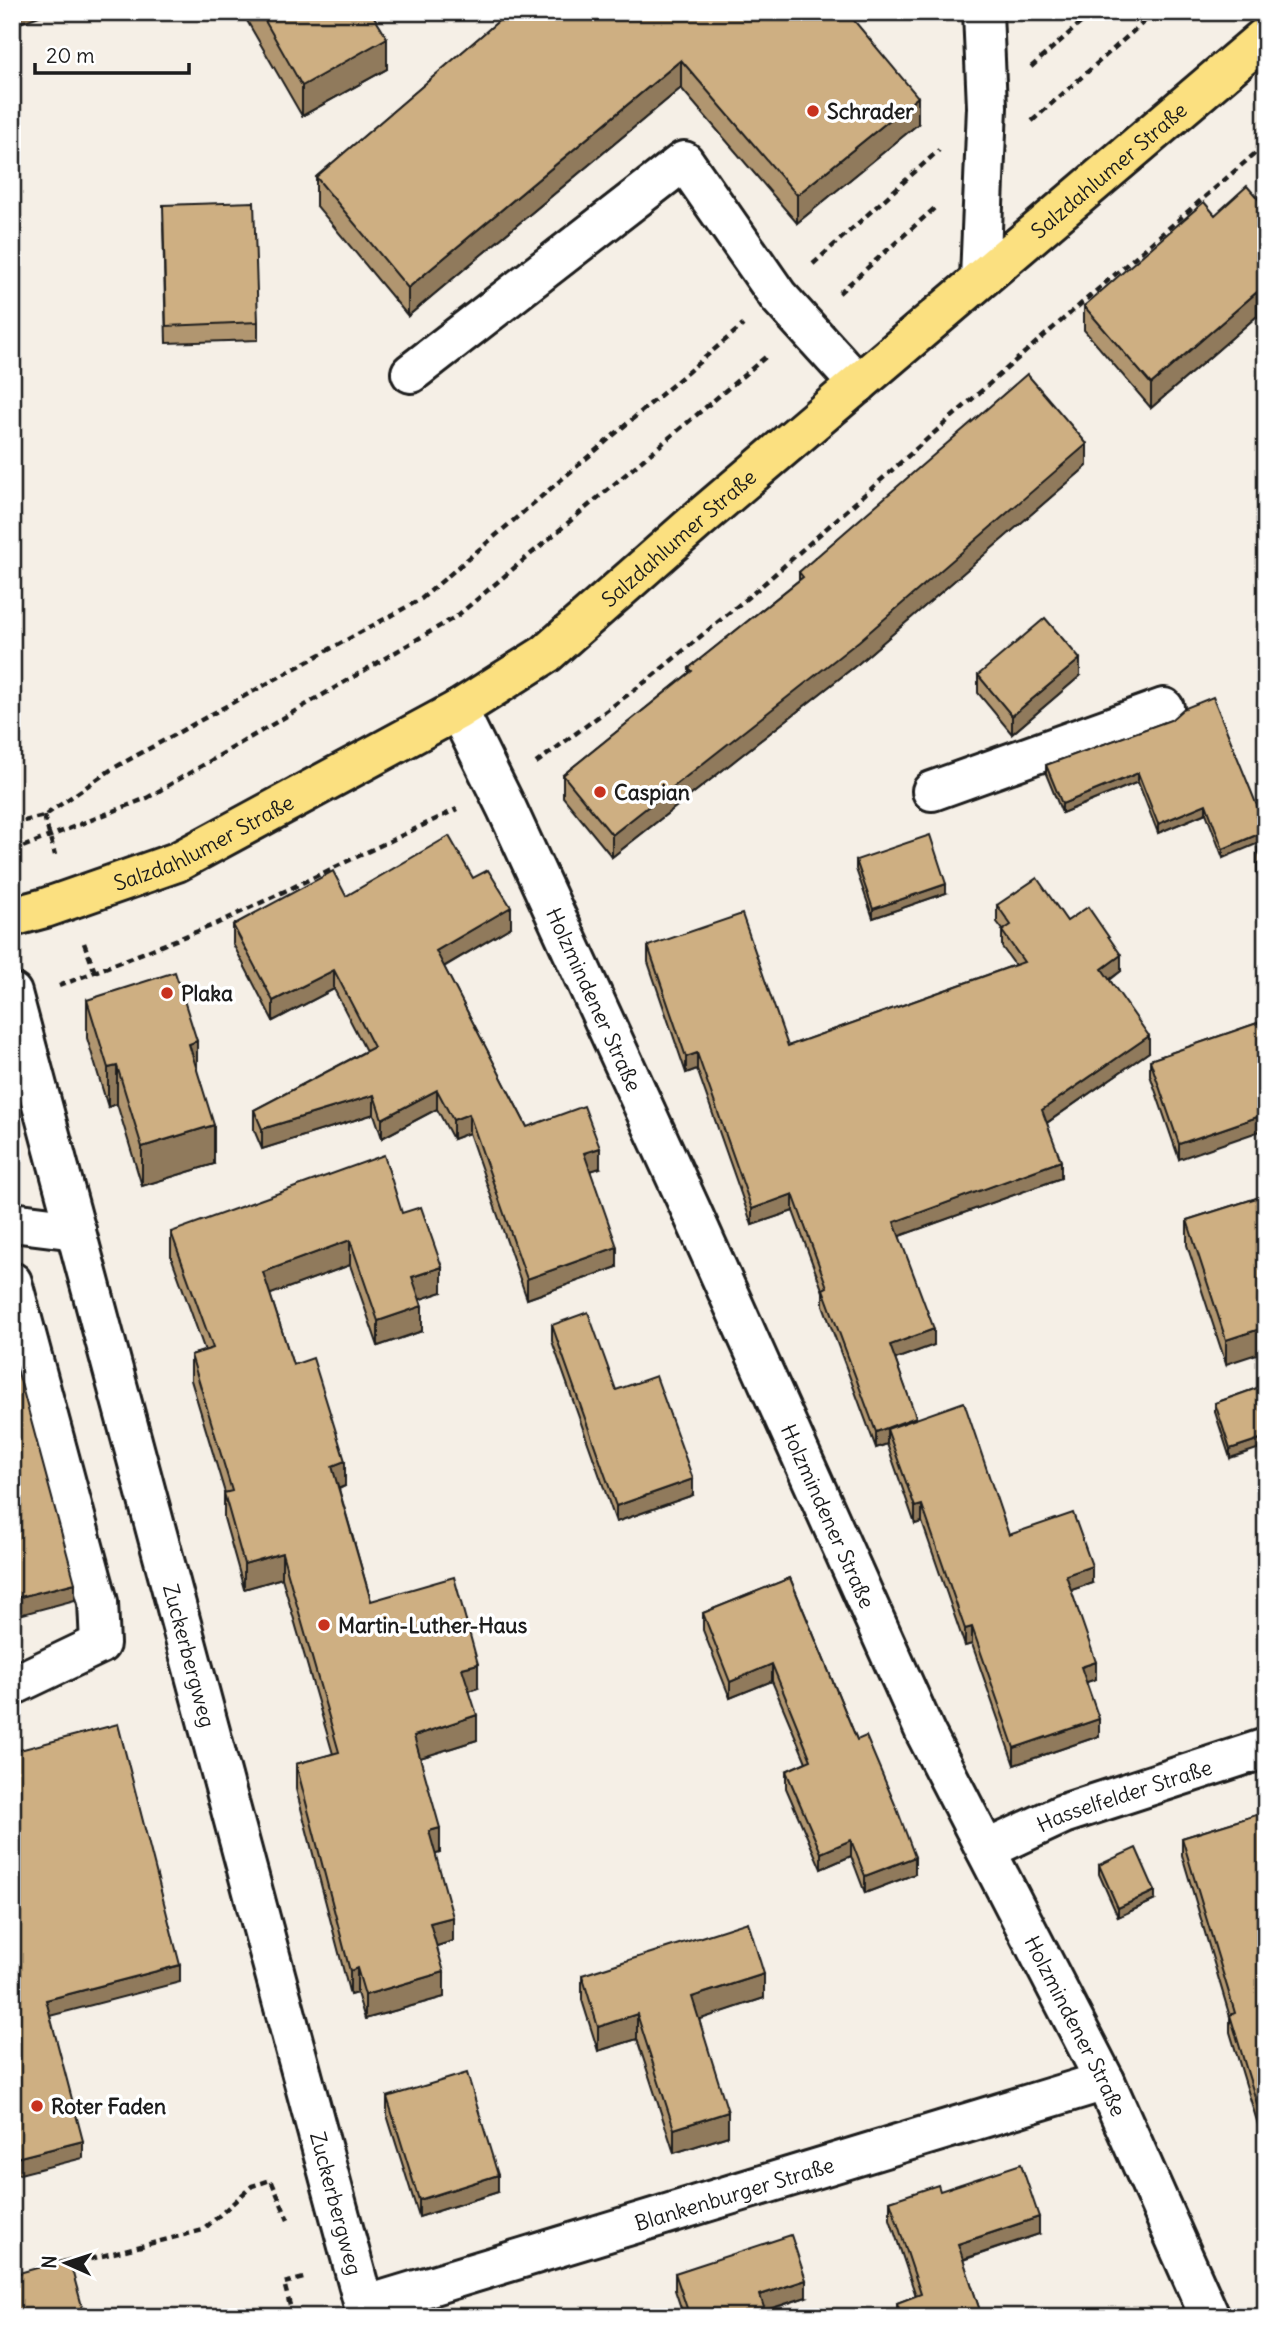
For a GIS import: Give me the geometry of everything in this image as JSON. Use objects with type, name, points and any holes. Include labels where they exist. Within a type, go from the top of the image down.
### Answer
[{"type":"main road","name":"Salzdahlumer Straße","points":[[12,917],[177,862],[458,710],[545,654],[698,520],[1266,36]]},
{"type":"street","points":[[980,279],[987,107],[983,12]]},
{"type":"street","points":[[411,373],[684,161],[778,296],[858,384]]},
{"type":"street","points":[[932,791],[1164,708]]},
{"type":"street","name":"Holzmindener Straße","points":[[458,710],[499,791],[685,1196],[926,1734],[1105,2081],[1210,2317]]},
{"type":"street","name":"Zuckerbergweg","points":[[14,998],[365,2312]]},
{"type":"street","points":[[12,1222],[76,1230]]},
{"type":"street","points":[[12,1282],[98,1602],[100,1644],[12,1686]]},
{"type":"street","name":"Hasselfelder Straße","points":[[986,1850],[1063,1814],[1266,1748]]},
{"type":"street","name":"Blankenburger Straße","points":[[365,2312],[1105,2081]]},
{"type":"path","points":[[12,824],[44,816],[112,769],[421,599],[778,296],[1093,12]]},
{"type":"path","points":[[12,851],[147,798],[457,616],[803,325],[1155,12]]},
{"type":"path","points":[[14,998],[216,925],[438,817],[499,791],[649,679],[758,589],[1033,345],[1266,144]]},
{"type":"path","points":[[57,2267],[203,2230],[253,2186],[271,2180],[288,2220]]},
{"type":"building","points":[[260,12],[371,12],[387,38],[302,86]]},
{"type":"building","points":[[509,12],[847,12],[918,97],[797,195],[681,60],[408,288],[316,177]]},
{"type":"building","points":[[1247,186],[1266,208],[1266,302],[1257,292],[1151,384],[1084,306],[1204,202],[1215,215]]},
{"type":"building","points":[[254,202],[258,322],[166,326],[163,205]]},
{"type":"building","points":[[1027,374],[1087,444],[859,641],[612,835],[563,775],[692,671],[689,668],[803,577],[799,572]]},
{"type":"building","points":[[1045,618],[1080,659],[1012,716],[978,675]]},
{"type":"building","points":[[1213,697],[1266,831],[1223,849],[1206,804],[1158,824],[1138,773],[1062,804],[1046,765],[1171,720],[1183,709]]},
{"type":"building","points":[[930,835],[946,884],[873,909],[856,860]]},
{"type":"building","points":[[449,836],[473,878],[488,870],[511,907],[436,951],[527,1127],[584,1106],[600,1148],[584,1153],[617,1247],[527,1279],[469,1114],[453,1120],[437,1090],[382,1119],[374,1095],[262,1129],[254,1110],[374,1047],[334,970],[273,1001],[233,925],[333,871],[346,896]]},
{"type":"building","points":[[1266,845],[1266,870],[1257,848]]},
{"type":"building","points":[[1037,878],[1067,921],[1088,907],[1121,955],[1102,969],[1149,1036],[1042,1110],[1061,1161],[894,1222],[934,1329],[890,1345],[916,1417],[876,1432],[823,1289],[827,1287],[793,1194],[752,1209],[697,1053],[686,1057],[648,946],[742,914],[788,1046],[1024,962],[1002,931],[1011,925],[997,905]]},
{"type":"building","points":[[175,972],[197,1041],[189,1044],[214,1125],[142,1147],[117,1066],[108,1068],[87,1000]]},
{"type":"building","points":[[1266,1020],[1266,1114],[1179,1144],[1150,1060]]},
{"type":"building","points":[[384,1155],[402,1213],[421,1207],[442,1267],[412,1277],[422,1306],[378,1321],[350,1240],[263,1272],[293,1365],[313,1358],[345,1461],[332,1466],[371,1601],[454,1577],[478,1664],[462,1668],[477,1715],[414,1736],[440,1828],[429,1831],[453,1917],[430,1923],[444,1972],[365,1995],[357,1968],[350,1971],[296,1764],[339,1752],[282,1553],[244,1564],[224,1493],[232,1491],[191,1355],[213,1348],[171,1232]]},
{"type":"building","points":[[1266,1195],[1266,1327],[1226,1340],[1187,1220]]},
{"type":"building","points":[[588,1312],[616,1390],[656,1376],[693,1479],[616,1506],[552,1325]]},
{"type":"building","points":[[12,1350],[75,1583],[12,1599]]},
{"type":"building","points":[[1260,1387],[1266,1403],[1266,1437],[1230,1449],[1215,1403]]},
{"type":"building","points":[[964,1402],[1009,1535],[1073,1513],[1092,1566],[1066,1575],[1096,1662],[1081,1667],[1099,1719],[1014,1748],[972,1627],[965,1629],[922,1505],[915,1507],[887,1429]]},
{"type":"building","points":[[790,1578],[857,1740],[866,1736],[915,1857],[865,1876],[851,1840],[821,1853],[786,1771],[811,1760],[772,1664],[730,1682],[703,1613]]},
{"type":"building","points":[[118,1724],[180,1965],[46,2000],[83,2141],[12,2159],[12,1752]]},
{"type":"building","points":[[1266,1812],[1266,2133],[1230,2015],[1235,2013],[1182,1838]]},
{"type":"building","points":[[1136,1848],[1155,1891],[1118,1908],[1099,1865]]},
{"type":"building","points":[[748,1922],[764,1974],[692,1997],[728,2112],[674,2129],[637,2014],[598,2027],[582,1975]]},
{"type":"building","points":[[467,2073],[498,2175],[419,2200],[387,2097]]},
{"type":"building","points":[[1021,2164],[1039,2217],[958,2244],[982,2317],[902,2317],[897,2303],[921,2294],[890,2201],[938,2185],[940,2191]]},
{"type":"building","points":[[1266,2203],[1266,2228],[1259,2205]]},
{"type":"building","points":[[791,2235],[806,2280],[760,2295],[767,2317],[690,2317],[675,2273]]},
{"type":"building","points":[[69,2259],[85,2317],[12,2317],[12,2275]]},
{"type":"place","name":"Schrader","points":[[813,111]]},
{"type":"place","name":"Caspian","points":[[600,792]]},
{"type":"place","name":"Plaka","points":[[167,993]]},
{"type":"place","name":"Martin-Luther-Haus","points":[[324,1625]]},
{"type":"place","name":"Roter Faden","points":[[37,2106]]}]
